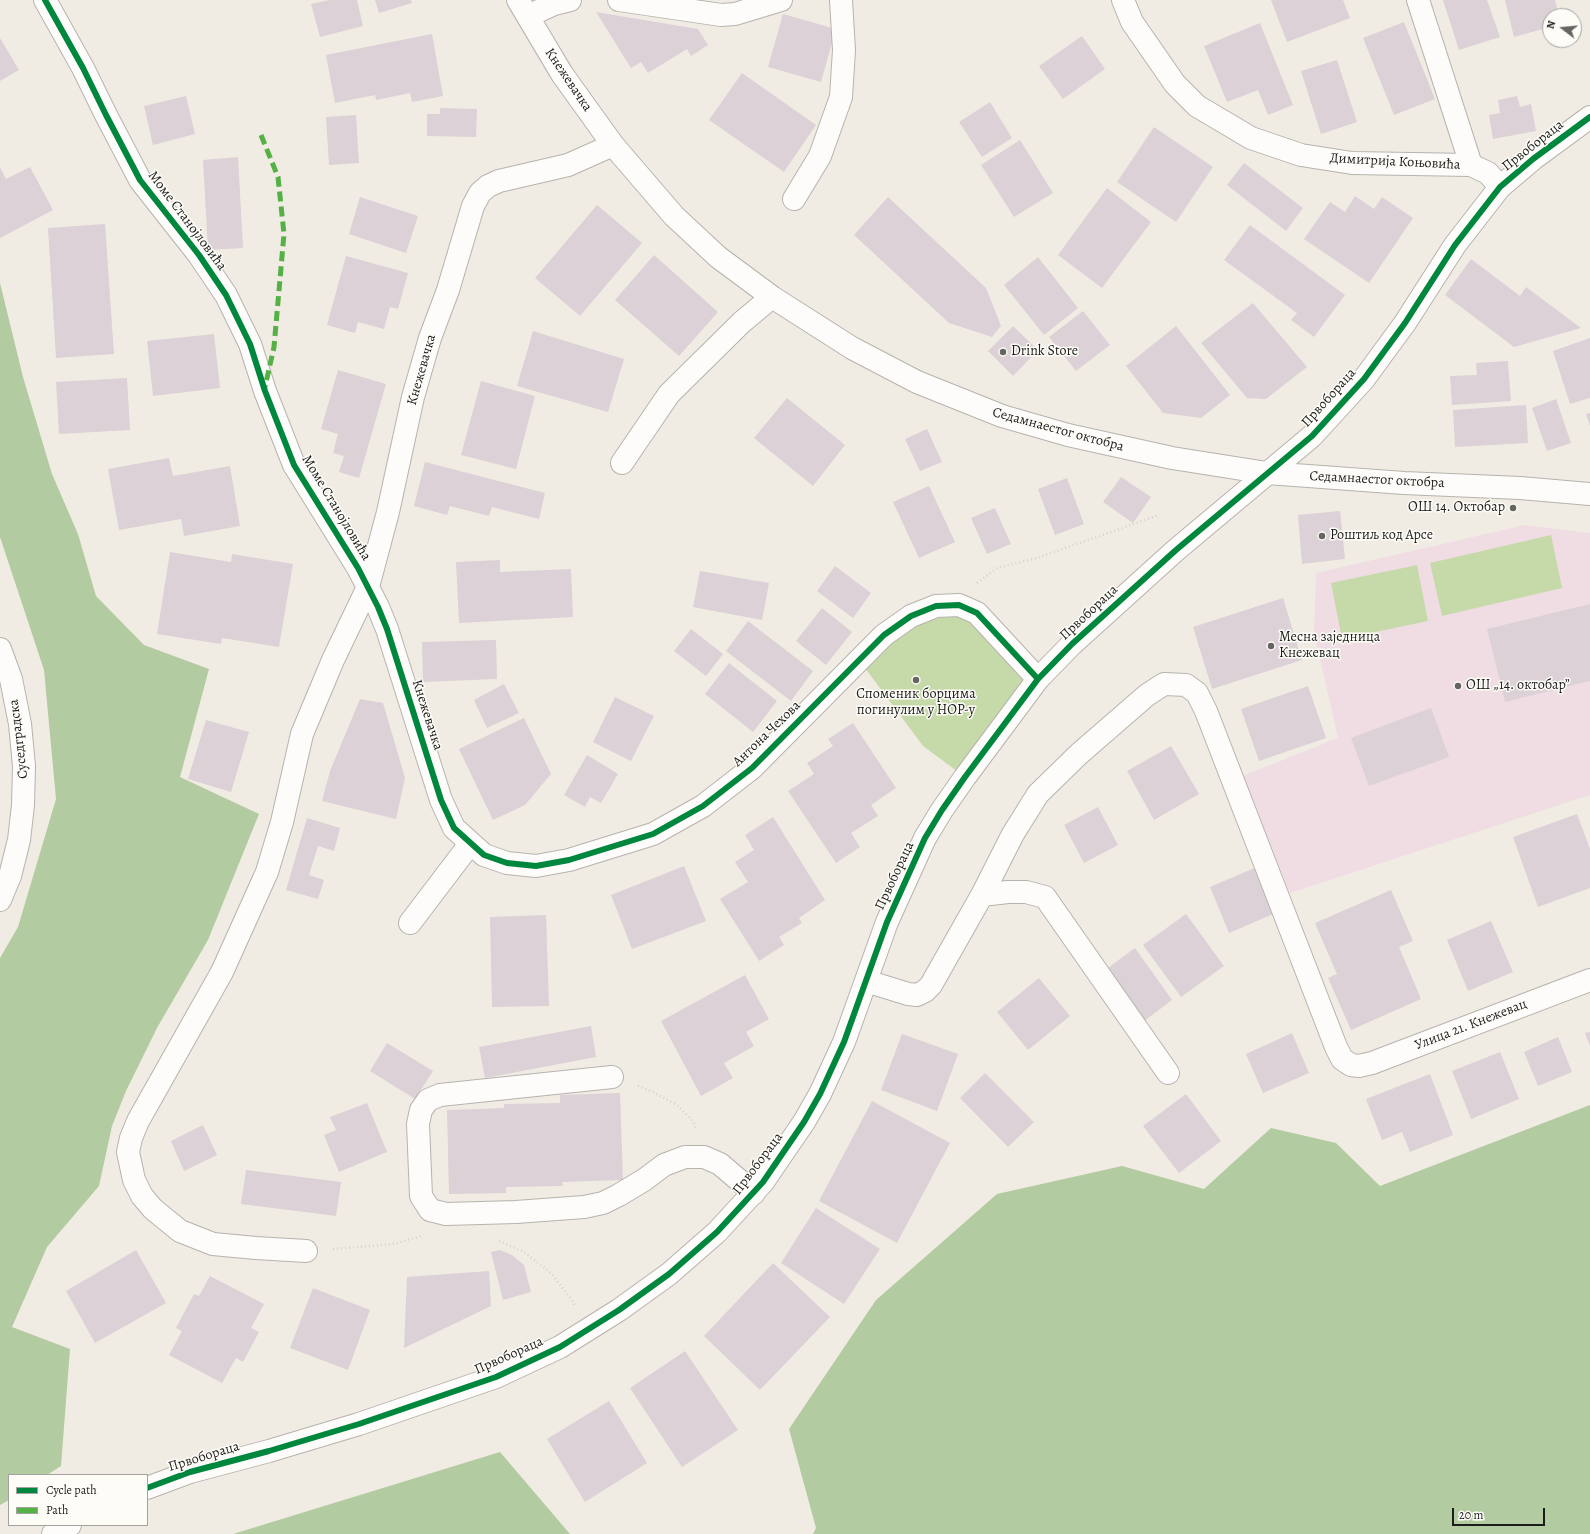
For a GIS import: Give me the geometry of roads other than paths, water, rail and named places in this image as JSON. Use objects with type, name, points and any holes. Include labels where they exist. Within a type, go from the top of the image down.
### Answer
[{"type":"street","name":"Моме Станојловића","points":[[44,0],[80,62],[140,180],[199,255],[226,295],[250,344],[265,391],[294,465],[368,588]]},
{"type":"street","points":[[523,8],[554,4],[570,0]]},
{"type":"street","points":[[619,0],[721,15],[735,14],[781,0]]},
{"type":"street","points":[[794,199],[820,156],[841,97],[844,50],[841,0]]},
{"type":"street","name":"Димитрија Коњовића","points":[[1123,0],[1132,22],[1174,84],[1197,106],[1251,138],[1301,155],[1352,162],[1471,165],[1488,173],[1500,187]]},
{"type":"street","name":"Димитрија Коњовића","points":[[1418,0],[1471,165]]},
{"type":"street","name":"Кнежевачка","points":[[470,844],[454,828],[441,800],[387,629],[368,588],[388,512],[413,397],[430,338],[448,290],[473,206],[480,193],[488,186],[499,181],[568,165],[613,145],[562,74],[523,8]]},
{"type":"street","name":"Првобораца","points":[[148,1488],[190,1472],[269,1451],[359,1424],[496,1377],[560,1346],[619,1310],[669,1274],[717,1232],[754,1193],[779,1160],[820,1094],[844,1042],[887,922],[925,838],[965,777],[1038,679],[1072,644],[1157,567],[1312,436],[1364,379],[1405,323],[1455,245],[1500,187],[1533,159],[1590,117]]},
{"type":"street","name":"Седамнаестог октобра","points":[[613,145],[674,216],[718,257],[772,297],[852,348],[917,382],[1002,416],[1068,435],[1165,457],[1268,473],[1404,483],[1520,488],[1590,494]]},
{"type":"street","points":[[622,463],[669,394],[742,322],[772,297]]},
{"type":"street","points":[[306,1251],[213,1244],[180,1231],[153,1209],[142,1196],[134,1180],[128,1152],[131,1138],[138,1121],[222,972],[267,872],[282,822],[302,734],[332,660],[368,588]]},
{"type":"street","name":"Антона Чехова","points":[[470,844],[484,855],[507,863],[536,866],[570,860],[653,834],[703,806],[752,768],[884,635],[911,616],[936,606],[959,605],[977,613],[1038,679]]},
{"type":"street","name":"Суседградска","points":[[0,649],[11,680],[20,724],[24,766],[24,805],[19,840],[10,876],[0,900]]},
{"type":"street","name":"Улица 21. Кнежевац","points":[[982,895],[1013,834],[1038,794],[1079,754],[1147,695],[1164,684],[1186,686],[1197,694],[1206,711],[1336,1047],[1342,1059],[1351,1065],[1359,1066],[1372,1063],[1590,980]]},
{"type":"street","points":[[410,923],[470,844]]},
{"type":"street","points":[[866,981],[908,994],[917,995],[925,991],[931,985],[982,895],[1008,892],[1026,892],[1045,897],[1168,1073]]},
{"type":"street","points":[[612,1077],[440,1095],[428,1100],[421,1110],[418,1124],[421,1196],[430,1210],[446,1214],[516,1212],[584,1207],[603,1203],[644,1180],[664,1165],[685,1157],[704,1157],[720,1164],[754,1193]]},
{"type":"street","points":[[53,1534],[68,1526]]},
{"type":"place","name":"Drink Store","points":[[1003,352]]},
{"type":"place","name":"ОШ 14. Октобар","points":[[1513,508]]},
{"type":"place","name":"Роштиљ код Арсе","points":[[1322,536]]},
{"type":"place","name":"Месна заједница Кнежевац","points":[[1271,646]]},
{"type":"place","name":"Споменик борцима погинулим у НОР-у","points":[[916,680]]},
{"type":"place","name":"ОШ „14. октобар”","points":[[1458,686]]}]
